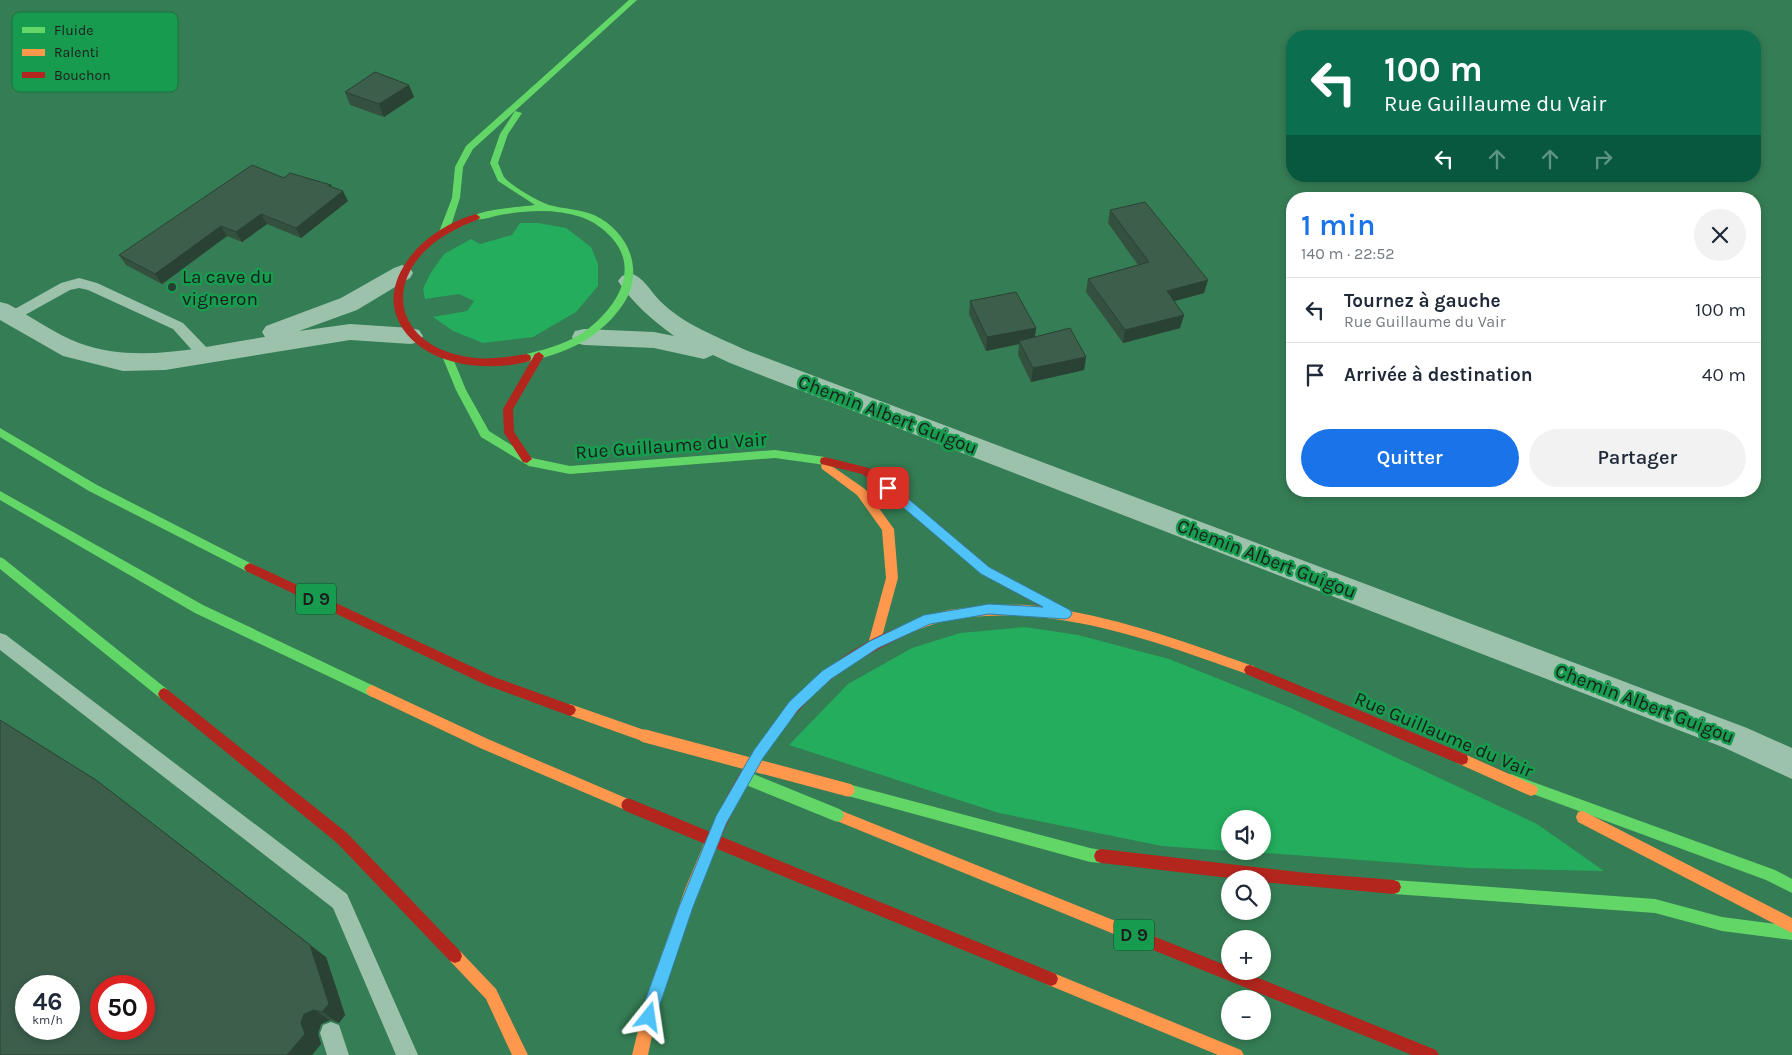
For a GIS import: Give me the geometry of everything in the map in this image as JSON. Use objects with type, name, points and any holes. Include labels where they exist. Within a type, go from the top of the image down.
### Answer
[{"type":"main road","points":[[444,232],[456,198],[459,167],[469,148],[529,96],[633,0]]},
{"type":"main road","points":[[529,96],[504,134],[494,164],[501,179],[517,191],[546,207]]},
{"type":"main road","points":[[546,207],[576,212],[602,223],[620,239],[630,258],[630,281],[622,301],[606,320],[584,337],[562,348],[538,356],[507,362],[475,362],[447,356],[427,348],[411,336],[398,317],[395,295],[402,273],[419,251],[444,232],[475,218],[510,209],[546,207]]},
{"type":"main road","name":"Rue Guillaume du Vair","points":[[447,356],[461,390],[485,434],[529,462],[570,470],[775,454],[817,459],[865,471],[888,488],[985,570],[1066,614]]},
{"type":"main road","points":[[529,462],[509,433],[508,409],[538,356]]},
{"type":"main road","name":"D 9","points":[[0,432],[93,488],[211,550],[490,681],[646,736],[1431,1055]]},
{"type":"main road","points":[[817,459],[861,492],[888,529],[892,578],[874,644]]},
{"type":"main road","points":[[0,495],[198,609],[485,744],[628,805],[1236,1055]]},
{"type":"main road","points":[[0,562],[342,838],[491,994],[520,1055]]},
{"type":"main road","name":"Rue Guillaume du Vair","points":[[640,1055],[653,998],[692,889],[720,821],[759,754],[794,706],[827,675],[874,644],[929,619],[989,609],[1066,614],[1136,632],[1249,670],[1511,780],[1792,926]]},
{"type":"main road","points":[[646,736],[1090,855],[1307,880],[1655,906],[1722,924],[1792,933]]},
{"type":"main road","points":[[1511,780],[1770,875],[1792,886]]},
{"type":"street","points":[[211,354],[349,304],[402,273]]},
{"type":"street","name":"Chemin Albert Guigou","points":[[630,281],[653,308],[683,330],[739,357],[1726,734],[1792,764]]},
{"type":"street","points":[[5,314],[72,350],[123,362],[165,361],[350,332],[411,336]]},
{"type":"street","name":"Chemin Albert Guigou","points":[[584,337],[654,340],[739,357]]},
{"type":"lane","points":[[5,314],[66,286],[79,283],[92,286],[178,326],[211,354]]},
{"type":"lane","points":[[0,640],[340,901],[408,1055]]},
{"type":"lane","points":[[331,1033],[338,1055]]},
{"type":"green space","points":[[520,223],[538,223],[566,228],[591,247],[598,264],[598,286],[576,312],[533,337],[483,343],[453,331],[433,317],[467,311],[474,301],[459,294],[425,299],[423,289],[430,274],[444,254],[471,239],[480,244],[512,235]]},
{"type":"green space","points":[[1025,627],[1078,635],[1169,659],[1291,708],[1537,824],[1604,871],[1469,868],[1271,853],[1271,810],[1221,810],[1221,850],[1162,846],[999,813],[789,745],[848,684],[912,648],[960,633]]},
{"type":"building","points":[[375,72],[409,85],[379,104],[345,92]]},
{"type":"building","points":[[252,165],[284,178],[290,173],[331,185],[329,186],[343,191],[296,228],[261,214],[236,232],[221,226],[155,274],[119,255]]},
{"type":"building","points":[[1145,202],[1208,280],[1167,291],[1184,315],[1125,330],[1088,279],[1149,262],[1110,210]]},
{"type":"building","points":[[1016,292],[1036,328],[987,337],[970,301]]},
{"type":"building","points":[[1070,328],[1086,357],[1033,368],[1019,341]]},
{"type":"building","points":[[0,720],[96,780],[310,945],[329,1004],[322,1012],[314,1010],[304,1014],[301,1023],[305,1034],[287,1055],[0,1055]]},
{"type":"traffic: fast","points":[[444,232],[456,198],[459,167],[469,148],[633,0]]},
{"type":"traffic: fast","points":[[518,113],[504,134],[494,163],[501,179],[517,191],[545,207]]},
{"type":"traffic: fast","points":[[526,358],[555,351],[582,338],[595,329],[615,308],[623,296],[629,278],[627,254],[621,243],[605,226],[585,215],[545,207]]},
{"type":"traffic: fast","points":[[476,217],[506,211],[545,207]]},
{"type":"traffic: fast","points":[[447,356],[461,390],[485,434],[529,462],[570,470],[775,454],[825,461]]},
{"type":"traffic: fast","points":[[0,432],[93,488],[250,568]]},
{"type":"traffic: fast","points":[[0,495],[199,609],[372,691]]},
{"type":"traffic: fast","points":[[0,562],[164,694]]},
{"type":"traffic: fast","points":[[746,778],[837,815]]},
{"type":"traffic: fast","points":[[1511,780],[1770,875],[1792,886]]},
{"type":"traffic: fast","points":[[848,790],[1090,855],[1101,856]]},
{"type":"traffic: fast","points":[[1394,887],[1655,906],[1722,924],[1792,933]]},
{"type":"traffic: slow","points":[[826,466],[861,492],[888,529],[892,578],[874,644]]},
{"type":"traffic: slow","points":[[907,629],[948,615],[991,610],[1035,611],[1080,618],[1124,628],[1250,670]]},
{"type":"traffic: slow","points":[[372,691],[485,744],[628,805]]},
{"type":"traffic: slow","points":[[570,710],[645,736]]},
{"type":"traffic: slow","points":[[645,736],[848,790]]},
{"type":"traffic: slow","points":[[1462,759],[1531,790]]},
{"type":"traffic: slow","points":[[837,815],[1153,943]]},
{"type":"traffic: slow","points":[[1583,817],[1792,926]]},
{"type":"traffic: slow","points":[[640,1055],[653,998],[692,889],[711,844]]},
{"type":"traffic: slow","points":[[455,956],[491,994],[520,1055]]},
{"type":"traffic: slow","points":[[1051,979],[1236,1055]]},
{"type":"traffic: jam","points":[[476,217],[445,232],[418,253],[406,269],[399,286],[398,301],[401,316],[408,330],[420,342],[435,351],[454,358],[490,362],[526,358]]},
{"type":"traffic: jam","points":[[527,459],[509,433],[508,409],[539,356]]},
{"type":"traffic: jam","points":[[825,461],[865,471],[888,488],[985,570],[1058,610]]},
{"type":"traffic: jam","points":[[250,568],[490,681],[570,710]]},
{"type":"traffic: jam","points":[[711,844],[745,776],[760,752],[792,709],[837,668],[866,650],[907,629]]},
{"type":"traffic: jam","points":[[1250,670],[1462,759]]},
{"type":"traffic: jam","points":[[164,694],[342,838],[455,956]]},
{"type":"traffic: jam","points":[[628,805],[802,877]]},
{"type":"traffic: jam","points":[[1101,856],[1307,880],[1394,887]]},
{"type":"traffic: jam","points":[[802,877],[1051,979]]},
{"type":"traffic: jam","points":[[1153,943],[1431,1055]]},
{"type":"place","name":"La cave du vigneron","points":[[172,287]]},
{"type":"route","points":[[649,1017],[653,998],[692,889],[720,821],[759,754],[794,706],[827,675],[874,644],[929,619],[989,609],[1066,614],[985,570],[888,488]]}]
